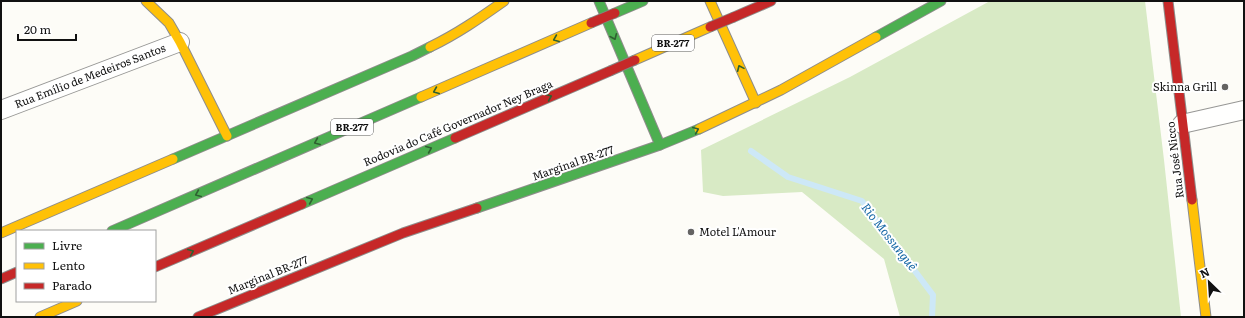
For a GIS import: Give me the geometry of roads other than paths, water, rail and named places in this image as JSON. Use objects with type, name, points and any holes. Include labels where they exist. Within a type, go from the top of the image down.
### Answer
[{"type":"main road","points":[[146,1],[169,23],[227,136]]},
{"type":"main road","points":[[1,233],[419,53],[457,33],[504,1]]},
{"type":"main road","points":[[599,1],[660,145]]},
{"type":"main road","name":"BR-277","points":[[114,230],[644,1]]},
{"type":"main road","points":[[710,1],[756,103]]},
{"type":"main road","name":"Rodovia do Café Governador Ney Braga","points":[[156,268],[771,1]]},
{"type":"main road","name":"Marginal BR-277","points":[[198,317],[403,234],[573,176],[660,145],[712,124],[806,77],[941,1]]},
{"type":"main road","name":"Rua José Nicco","points":[[1168,1],[1206,317]]},
{"type":"main road","points":[[1,279],[16,272]]},
{"type":"main road","points":[[40,317],[75,302]]},
{"type":"street","name":"Rua Emílio de Medeiros Santos","points":[[1,110],[180,42]]},
{"type":"street","points":[[1182,124],[1244,110]]},
{"type":"waterway","name":"Rio Mossunguê","points":[[751,151],[788,177],[862,201],[933,295],[932,317]]},
{"type":"place","name":"Skinna Grill","points":[[1225,87]]},
{"type":"place","name":"Motel L'Amour","points":[[691,232]]}]
